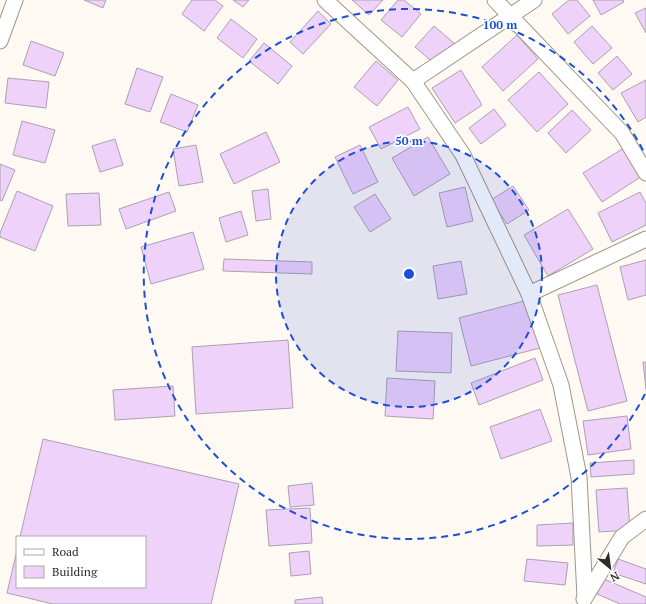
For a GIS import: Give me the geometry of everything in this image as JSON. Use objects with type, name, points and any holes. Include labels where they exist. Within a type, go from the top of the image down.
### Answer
[{"type":"street","points":[[0,41],[15,0]]},
{"type":"street","points":[[325,0],[413,81],[463,155],[529,294],[561,385],[579,477],[583,601]]},
{"type":"street","points":[[495,0],[622,133],[646,172]]},
{"type":"street","points":[[413,81],[534,0]]},
{"type":"street","points":[[529,294],[646,239]]},
{"type":"street","points":[[583,601],[622,537],[646,519]]},
{"type":"building","points":[[84,0],[106,0],[103,8]]},
{"type":"building","points":[[192,0],[215,0],[223,6],[204,31],[182,14]]},
{"type":"building","points":[[233,0],[249,0],[243,7]]},
{"type":"building","points":[[352,0],[383,0],[369,15]]},
{"type":"building","points":[[398,0],[404,0],[421,14],[402,37],[381,20]]},
{"type":"building","points":[[569,0],[577,0],[590,16],[568,34],[552,14]]},
{"type":"building","points":[[593,0],[623,0],[624,2],[601,15]]},
{"type":"building","points":[[646,8],[646,33],[635,13]]},
{"type":"building","points":[[318,11],[331,24],[303,54],[290,42]]},
{"type":"building","points":[[231,19],[257,39],[243,58],[217,38]]},
{"type":"building","points":[[434,26],[455,44],[436,65],[415,47]]},
{"type":"building","points":[[592,26],[612,48],[593,64],[574,42]]},
{"type":"building","points":[[517,35],[538,59],[503,91],[482,67]]},
{"type":"building","points":[[31,41],[64,53],[55,76],[23,65]]},
{"type":"building","points":[[264,43],[292,66],[278,84],[249,61]]},
{"type":"building","points":[[617,56],[632,74],[613,90],[598,73]]},
{"type":"building","points":[[376,61],[398,80],[377,106],[354,87]]},
{"type":"building","points":[[137,68],[163,77],[150,112],[125,104]]},
{"type":"building","points":[[461,70],[482,105],[455,123],[432,88]]},
{"type":"building","points":[[539,72],[568,104],[537,132],[508,100]]},
{"type":"building","points":[[8,78],[49,82],[46,108],[5,103]]},
{"type":"building","points":[[646,80],[646,117],[638,122],[621,93]]},
{"type":"building","points":[[171,94],[198,105],[187,132],[160,122]]},
{"type":"building","points":[[408,107],[420,129],[381,149],[369,127]]},
{"type":"building","points":[[494,109],[506,125],[481,144],[469,128]]},
{"type":"building","points":[[572,110],[591,130],[566,153],[548,133]]},
{"type":"building","points":[[22,121],[55,130],[45,163],[13,155]]},
{"type":"building","points":[[266,132],[280,162],[234,184],[220,154]]},
{"type":"building","points":[[428,137],[450,174],[414,196],[392,158]]},
{"type":"building","points":[[115,139],[123,165],[100,172],[92,146]]},
{"type":"building","points":[[196,145],[203,182],[179,186],[173,149]]},
{"type":"building","points":[[360,145],[378,182],[353,194],[335,157]]},
{"type":"building","points":[[624,148],[642,176],[602,202],[583,173]]},
{"type":"building","points":[[0,164],[15,170],[2,201],[0,200]]},
{"type":"building","points":[[513,186],[529,210],[507,224],[491,200]]},
{"type":"building","points":[[465,187],[473,221],[447,227],[439,193]]},
{"type":"building","points":[[268,189],[271,219],[256,221],[252,191]]},
{"type":"building","points":[[17,191],[53,206],[35,251],[0,237],[0,233]]},
{"type":"building","points":[[169,192],[176,211],[126,229],[119,209]]},
{"type":"building","points":[[640,192],[646,203],[646,225],[612,242],[598,213]]},
{"type":"building","points":[[99,193],[101,225],[68,226],[66,194]]},
{"type":"building","points":[[375,194],[391,219],[370,232],[354,207]]},
{"type":"building","points":[[568,209],[593,249],[548,276],[524,235]]},
{"type":"building","points":[[241,211],[248,235],[226,242],[219,218]]},
{"type":"building","points":[[193,232],[204,269],[151,284],[141,247]]},
{"type":"building","points":[[224,259],[312,262],[312,274],[223,271]]},
{"type":"building","points":[[646,260],[646,295],[628,300],[620,267]]},
{"type":"building","points":[[461,261],[467,294],[438,299],[433,266]]},
{"type":"building","points":[[597,285],[627,401],[588,411],[558,295]]},
{"type":"building","points":[[528,300],[540,348],[471,366],[459,318]]},
{"type":"building","points":[[398,331],[452,333],[451,373],[396,371]]},
{"type":"building","points":[[288,340],[293,408],[196,414],[192,347]]},
{"type":"building","points":[[535,358],[543,380],[479,405],[471,383]]},
{"type":"building","points":[[643,362],[646,362],[646,389]]},
{"type":"building","points":[[387,378],[435,381],[433,419],[385,416]]},
{"type":"building","points":[[173,386],[175,416],[115,420],[113,390]]},
{"type":"building","points":[[540,409],[552,441],[501,459],[490,427]]},
{"type":"building","points":[[627,416],[631,449],[588,455],[583,421]]},
{"type":"building","points":[[43,439],[239,484],[211,604],[53,604],[7,593],[16,554],[16,588],[146,588],[146,536],[20,536]]},
{"type":"building","points":[[634,460],[634,474],[591,477],[590,463]]},
{"type":"building","points":[[312,483],[314,505],[290,507],[288,486]]},
{"type":"building","points":[[627,488],[630,530],[599,532],[596,490]]},
{"type":"building","points":[[310,508],[312,543],[269,546],[266,510]]},
{"type":"building","points":[[573,523],[573,545],[537,546],[537,525]]},
{"type":"building","points":[[309,551],[311,574],[291,576],[289,553]]},
{"type":"building","points":[[527,559],[568,563],[565,585],[524,581]]},
{"type":"building","points":[[618,559],[646,569],[646,584],[613,573]]},
{"type":"building","points":[[604,579],[646,597],[646,604],[620,604],[597,594]]},
{"type":"building","points":[[322,597],[323,604],[295,604],[295,600]]}]
